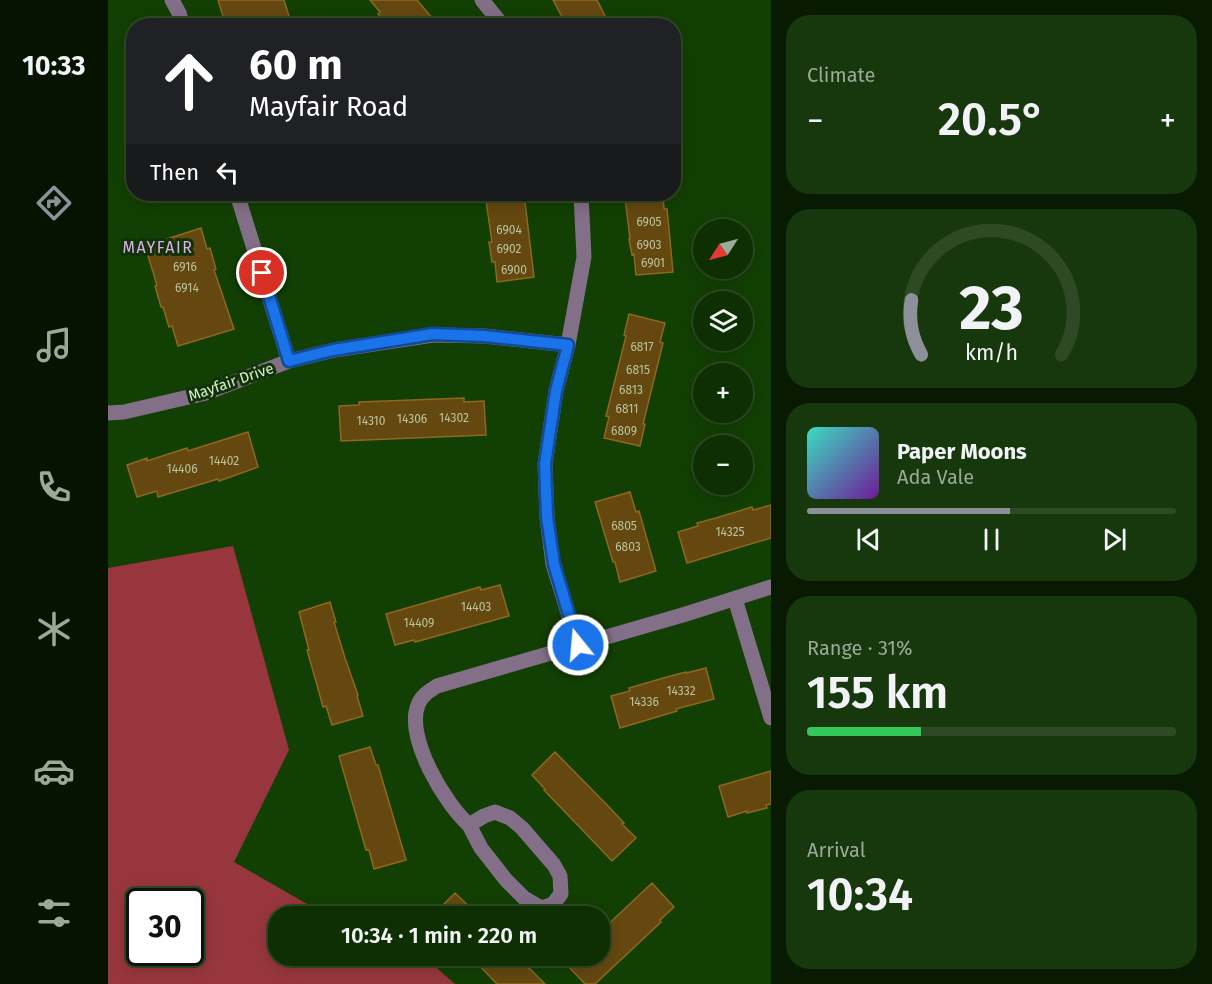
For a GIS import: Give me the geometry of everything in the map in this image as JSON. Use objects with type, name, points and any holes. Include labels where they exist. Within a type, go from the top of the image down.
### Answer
[{"type":"street","points":[[172,0],[181,18]]},
{"type":"street","points":[[482,0],[496,18]]},
{"type":"street","points":[[239,201],[289,361]]},
{"type":"street","points":[[578,645],[554,564],[547,517],[545,464],[556,391],[568,345],[584,257],[580,201]]},
{"type":"street","name":"Mayfair Drive","points":[[108,413],[124,412],[206,393],[289,361],[333,350],[433,334],[484,336],[568,345]]},
{"type":"street","points":[[469,825],[495,812],[510,818],[522,828],[554,865],[560,876],[561,894],[553,904],[542,908],[524,898],[489,859],[469,825],[435,782],[420,746],[416,724],[417,706],[425,694],[437,686],[771,587]]},
{"type":"street","points":[[735,599],[771,718]]},
{"type":"shaded area","points":[[233,546],[289,750],[234,862],[311,906],[268,906],[268,966],[434,966],[455,984],[108,984],[108,568]]},
{"type":"building","points":[[218,0],[284,0],[290,18],[224,18]]},
{"type":"building","points":[[370,0],[417,0],[432,18],[381,18],[378,14],[380,12]]},
{"type":"building","points":[[553,0],[597,0],[606,18],[563,18]]},
{"type":"building","points":[[486,201],[525,201],[534,277],[497,282],[495,262],[492,262],[489,242],[492,242]]},
{"type":"building","points":[[625,201],[663,201],[664,209],[667,209],[673,272],[636,275]]},
{"type":"building","points":[[201,228],[207,249],[210,248],[216,269],[214,270],[234,329],[178,346],[172,326],[169,327],[163,307],[161,307],[145,246]]},
{"type":"building","points":[[629,314],[665,323],[660,342],[663,343],[643,424],[645,424],[640,446],[604,438],[609,417],[606,416],[626,336],[624,335]]},
{"type":"building","points":[[464,398],[464,402],[484,401],[486,435],[341,441],[339,406],[359,405],[359,402]]},
{"type":"building","points":[[248,432],[258,467],[219,481],[218,479],[158,497],[157,491],[137,497],[127,465],[187,448],[188,451]]},
{"type":"building","points":[[630,492],[636,512],[639,511],[656,571],[620,582],[595,502]]},
{"type":"building","points":[[771,505],[771,538],[687,563],[678,532],[698,526],[697,523],[752,507],[753,510]]},
{"type":"building","points":[[500,585],[509,616],[415,642],[414,640],[395,645],[386,614],[480,587],[481,590]]},
{"type":"building","points":[[330,602],[363,716],[332,725],[326,706],[323,707],[299,612]]},
{"type":"building","points":[[706,668],[714,699],[620,728],[611,696],[630,691],[629,688]]},
{"type":"building","points":[[370,747],[376,765],[378,765],[406,860],[374,869],[369,850],[366,850],[339,756]]},
{"type":"building","points":[[555,752],[636,838],[612,861],[532,775]]},
{"type":"building","points":[[771,771],[771,804],[766,805],[767,808],[728,817],[719,786]]},
{"type":"building","points":[[652,883],[674,907],[595,984],[585,984],[568,966],[610,966],[610,923]]},
{"type":"building","points":[[455,893],[469,906],[442,906]]},
{"type":"building","points":[[480,966],[527,966],[545,984],[497,984]]},
{"type":"district","name":"MAYFAIR","points":[[158,247]]},
{"type":"route","points":[[262,273],[289,361],[333,350],[433,334],[484,336],[568,345],[556,391],[545,464],[547,517],[554,564],[578,645]]}]
